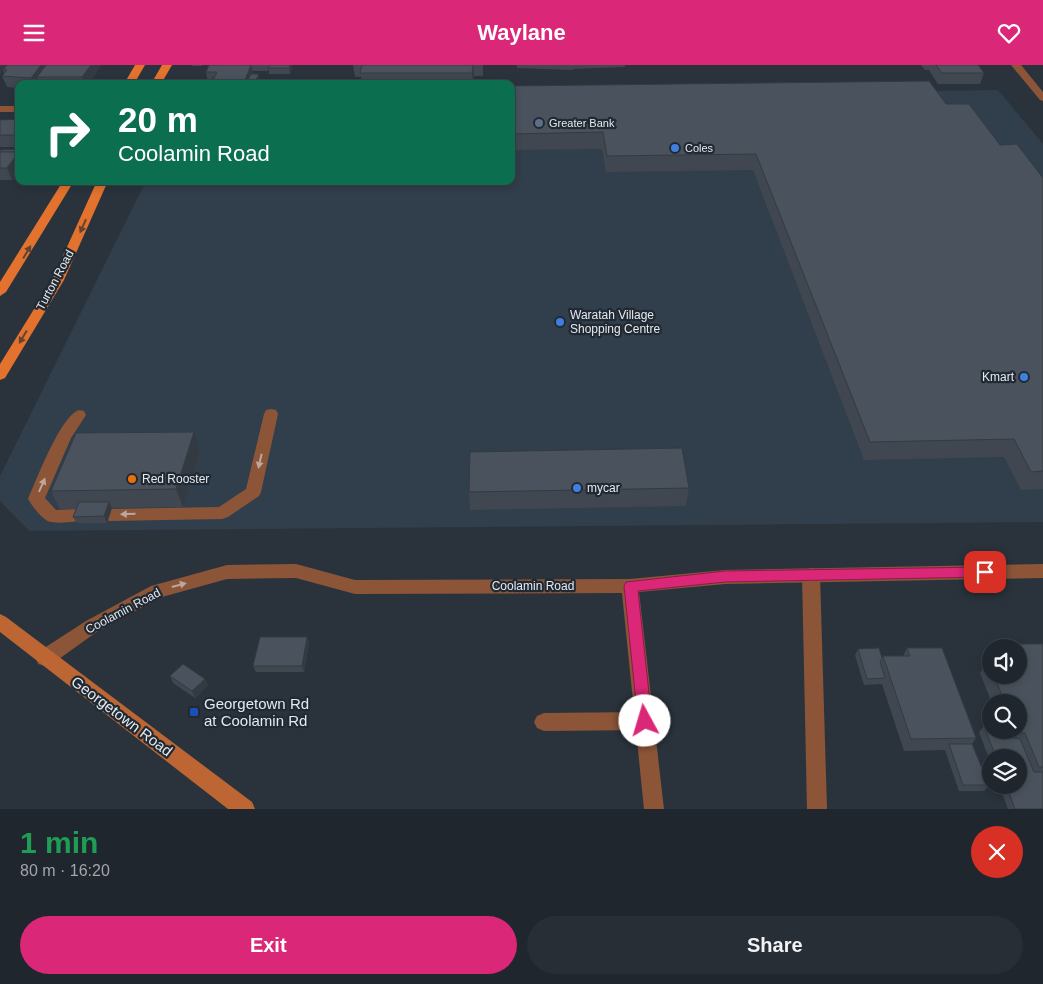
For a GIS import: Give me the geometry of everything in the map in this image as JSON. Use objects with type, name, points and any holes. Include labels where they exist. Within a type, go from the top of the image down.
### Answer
[{"type":"main road","points":[[131,80],[140,65]]},
{"type":"main road","points":[[158,80],[167,65]]},
{"type":"main road","points":[[0,292],[67,185]]},
{"type":"main road","name":"Turton Road","points":[[0,375],[58,280],[101,185]]},
{"type":"street","points":[[1016,65],[1043,98]]},
{"type":"street","points":[[0,109],[15,109]]},
{"type":"street","points":[[110,515],[222,513],[253,492],[271,414]]},
{"type":"street","points":[[79,415],[64,435],[36,499],[52,516],[80,515]]},
{"type":"street","name":"Coolamin Road","points":[[45,658],[92,626],[157,591],[227,572],[296,571],[355,587],[630,586],[725,577],[1043,571]]},
{"type":"street","points":[[811,575],[817,809]]},
{"type":"street","points":[[630,586],[654,809]]},
{"type":"street","name":"Georgetown Road","points":[[0,622],[245,809]]},
{"type":"street","points":[[544,722],[645,721]]},
{"type":"shaded area","name":"Waratah Village Shopping Centre","points":[[998,90],[1043,144],[1043,522],[29,531],[0,501],[0,476],[144,185],[515,185],[515,97]]},
{"type":"building","points":[[7,65],[41,65],[31,78],[2,76],[7,70],[3,70]]},
{"type":"building","points":[[46,65],[91,65],[82,77],[37,77]]},
{"type":"building","points":[[209,65],[251,65],[245,80],[213,80],[217,72],[206,72]]},
{"type":"building","points":[[270,65],[290,65],[289,68],[268,68]]},
{"type":"building","points":[[362,65],[473,65],[472,73],[360,73]]},
{"type":"building","points":[[936,65],[978,65],[984,73],[942,73]]},
{"type":"building","points":[[251,74],[259,74],[256,80],[248,80]]},
{"type":"building","points":[[929,81],[946,104],[969,104],[1000,145],[1017,144],[1043,178],[1043,471],[1031,472],[1014,439],[870,442],[756,154],[607,156],[603,132],[515,134],[515,86]]},
{"type":"building","points":[[15,119],[15,135],[0,135],[0,120]]},
{"type":"building","points":[[15,149],[15,152],[0,152],[0,150]]},
{"type":"building","points":[[0,152],[15,152],[15,157],[7,168],[0,168]]},
{"type":"building","points":[[194,432],[176,489],[51,491],[76,433]]},
{"type":"building","points":[[682,448],[689,488],[469,492],[470,452]]},
{"type":"building","points":[[79,502],[109,502],[104,516],[73,517]]},
{"type":"building","points":[[260,637],[307,637],[302,666],[253,666]]},
{"type":"building","points":[[1027,644],[1043,644],[1043,767],[1039,767],[1027,738],[1027,694],[1001,694],[998,684],[1027,684]]},
{"type":"building","points":[[879,648],[882,658],[880,662],[885,678],[867,679],[858,649]]},
{"type":"building","points":[[907,648],[942,648],[976,738],[911,739],[883,656],[910,656]]},
{"type":"building","points":[[183,664],[205,679],[192,691],[170,676]]},
{"type":"building","points":[[989,739],[1020,739],[1024,749],[993,749]]},
{"type":"building","points":[[949,744],[972,744],[982,768],[982,785],[963,785]]},
{"type":"building","points":[[1027,756],[1034,772],[1043,772],[1043,809],[1015,809],[1009,794],[1027,794]]},
{"type":"place","name":"Greater Bank","points":[[539,123]]},
{"type":"place","name":"Coles","points":[[675,148]]},
{"type":"place","name":"Waratah Village Shopping Centre","points":[[560,322]]},
{"type":"place","name":"Kmart","points":[[1024,377]]},
{"type":"place","name":"Red Rooster","points":[[132,479]]},
{"type":"place","name":"mycar","points":[[577,488]]},
{"type":"place","name":"Georgetown Rd at Coolamin Rd","points":[[194,712]]},
{"type":"route","points":[[645,721],[630,586],[725,577],[985,572]]}]
